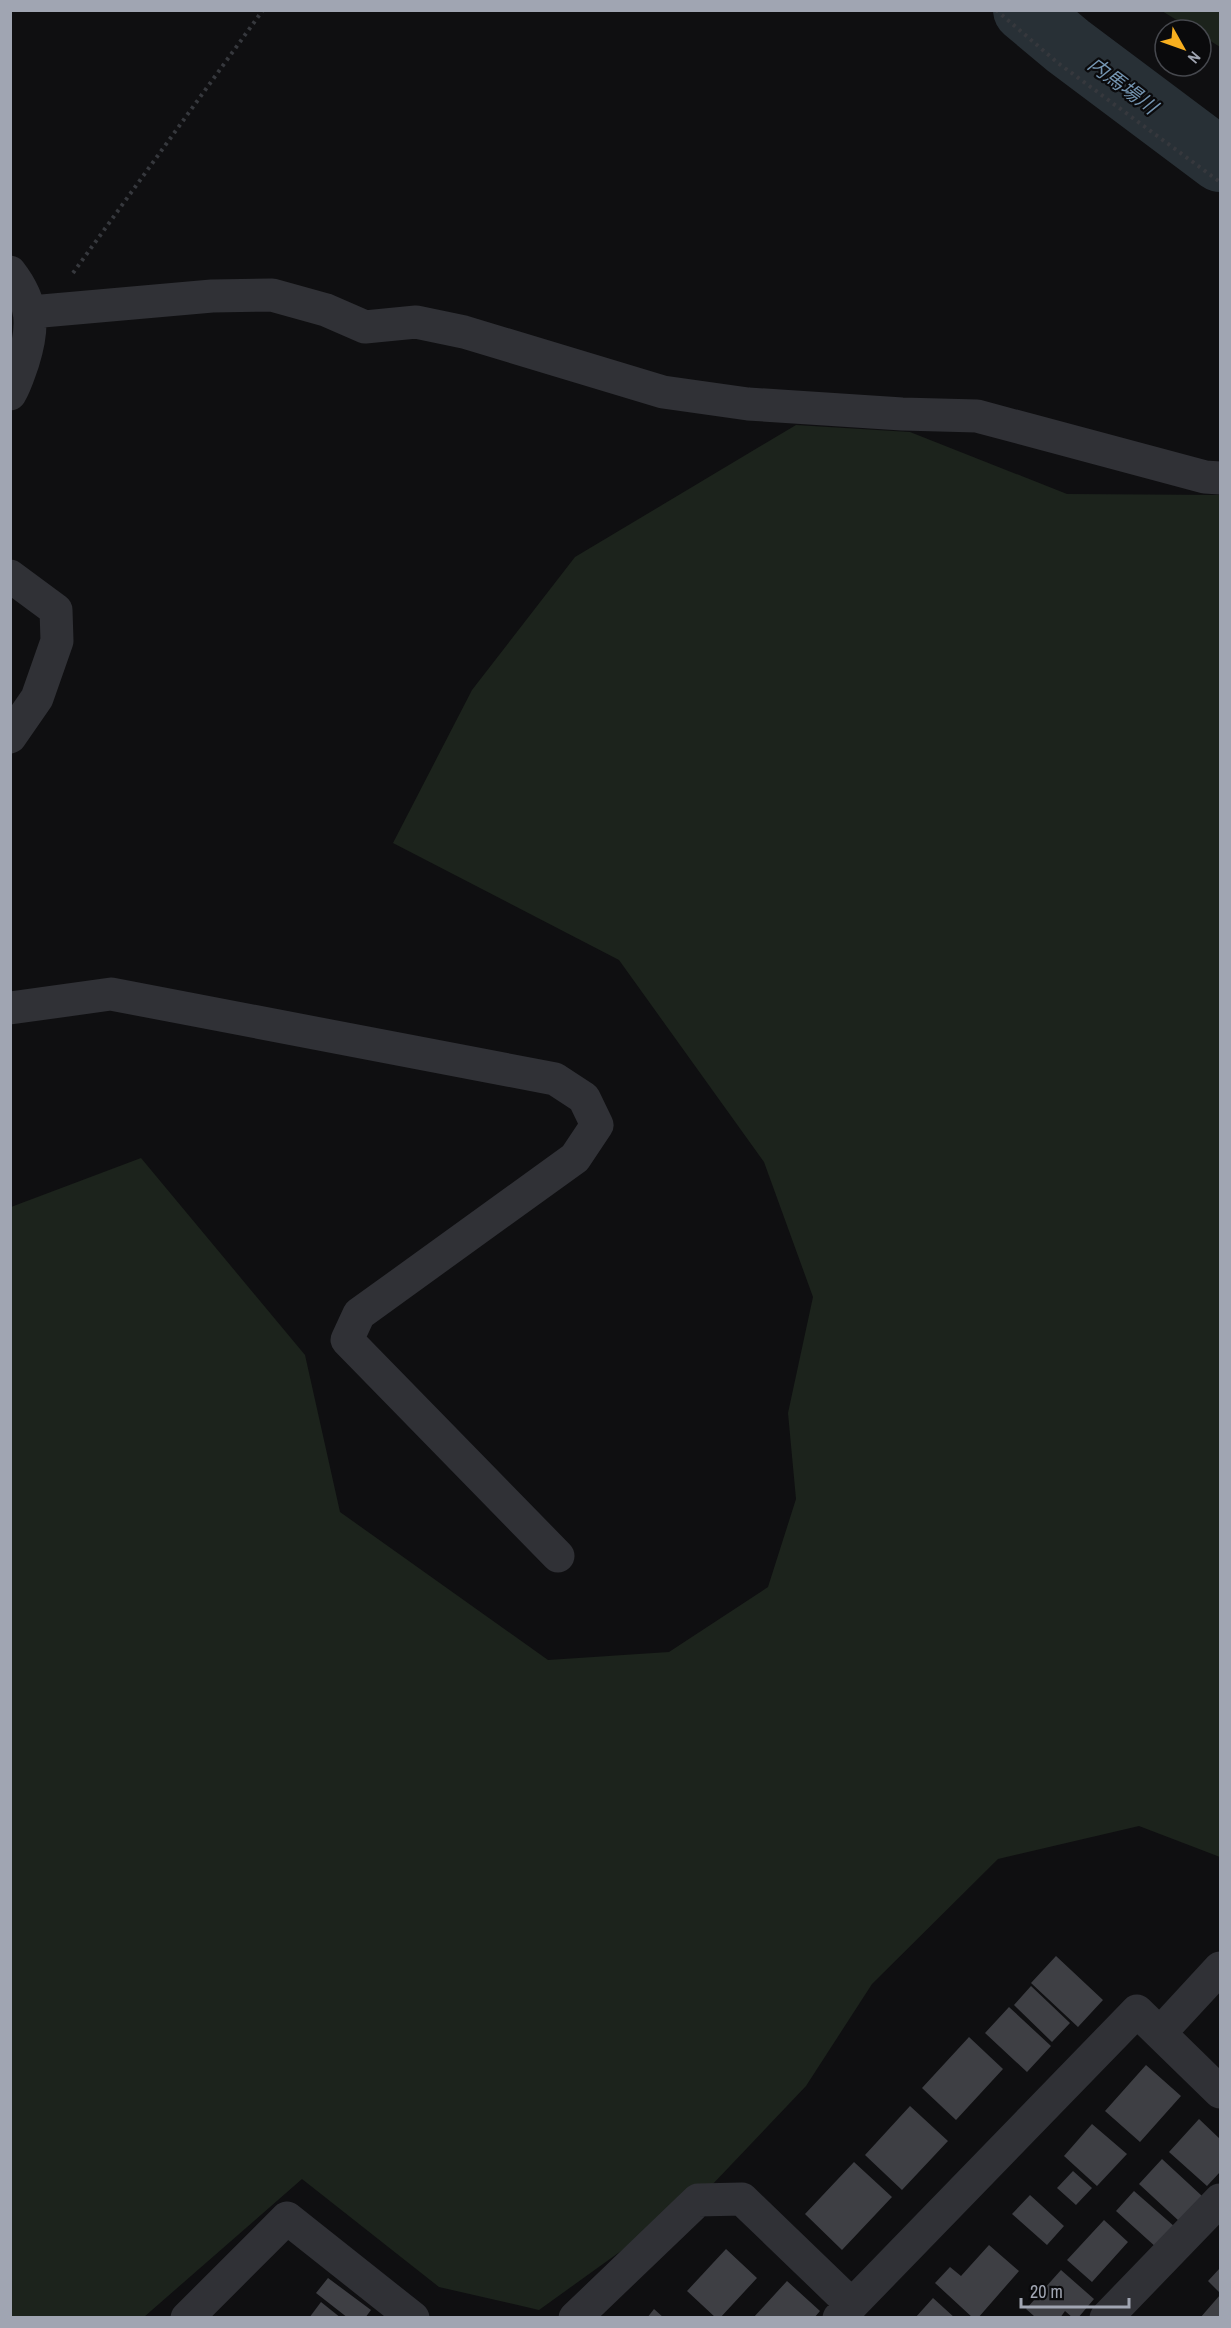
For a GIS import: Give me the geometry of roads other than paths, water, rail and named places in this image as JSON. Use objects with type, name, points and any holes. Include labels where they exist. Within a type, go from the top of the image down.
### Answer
[{"type":"street","points":[[10,272],[38,311]]},
{"type":"street","points":[[38,311],[212,296],[272,295],[326,310],[365,327],[416,322],[464,332],[663,392],[748,404],[902,414],[977,416],[1205,477],[1221,478]]},
{"type":"street","points":[[10,394],[16,385],[38,311]]},
{"type":"street","points":[[10,576],[56,610],[57,641],[37,698],[10,737]]},
{"type":"street","points":[[10,1008],[111,994],[555,1079],[584,1098],[597,1125],[574,1158],[359,1314],[347,1340],[558,1556]]},
{"type":"street","points":[[1160,2033],[1221,1968]]},
{"type":"street","points":[[575,2318],[698,2200],[742,2199],[845,2311],[1137,2011],[1221,2092]]},
{"type":"street","points":[[1106,2318],[1221,2200]]},
{"type":"street","points":[[187,2318],[287,2218],[413,2318]]},
{"type":"waterway","name":"内馬場川","points":[[1025,10],[1068,46],[1220,160]]}]
